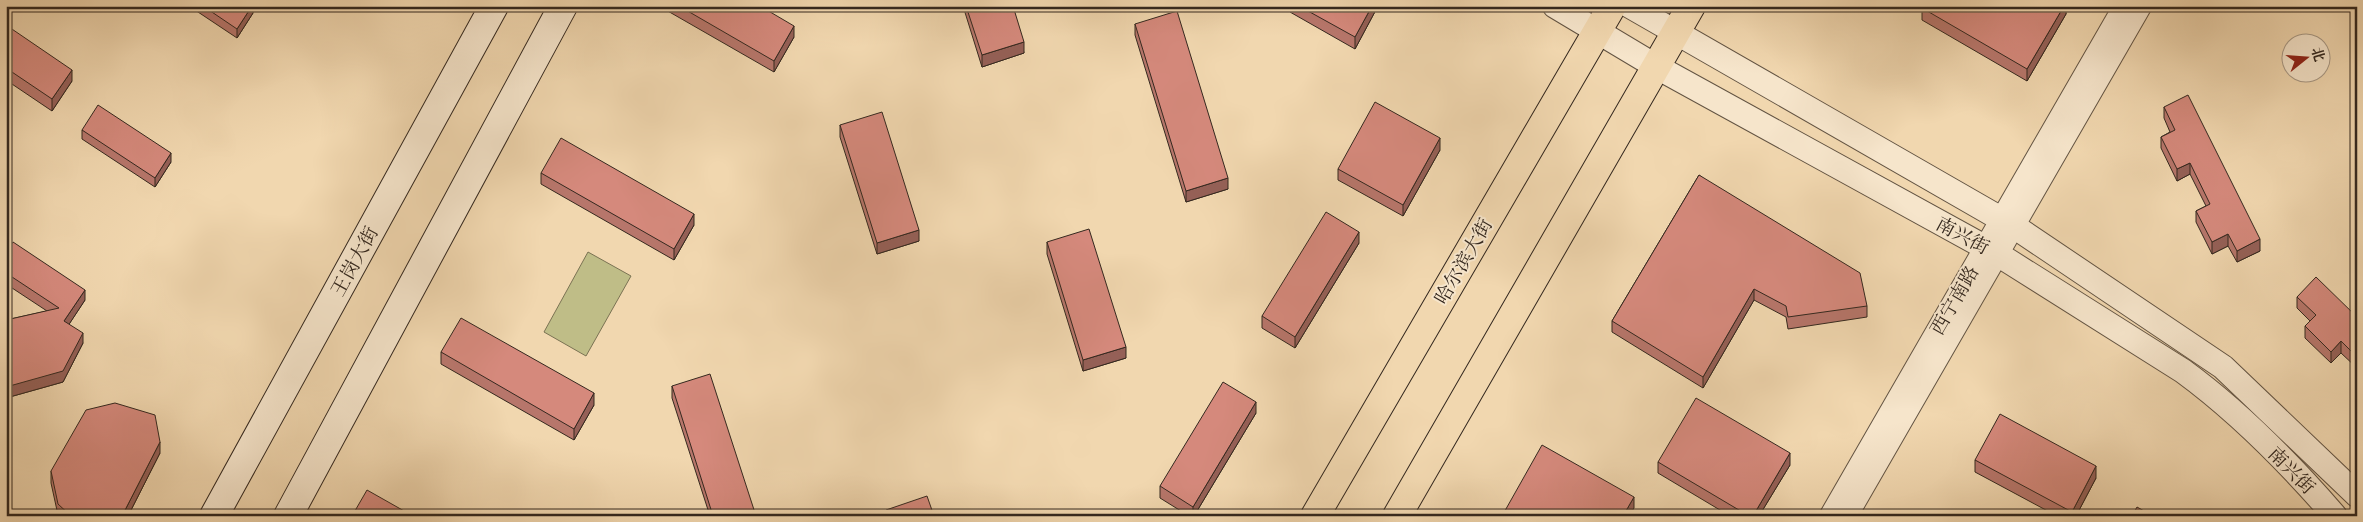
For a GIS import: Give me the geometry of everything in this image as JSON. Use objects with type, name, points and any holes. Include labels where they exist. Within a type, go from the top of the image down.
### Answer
[{"type":"main road","name":"王岗大街","points":[[214,516],[494,6]]},
{"type":"main road","points":[[288,516],[563,6]]},
{"type":"main road","name":"哈尔滨大街","points":[[1322,514],[1596,31],[1612,6]]},
{"type":"main road","points":[[1397,516],[1658,67],[1690,6]]},
{"type":"street","name":"南兴街","points":[[1555,6],[1658,67],[1992,251],[2183,372],[2207,389],[2300,476],[2335,516]]},
{"type":"street","name":"南兴街","points":[[1630,6],[2008,224],[2223,367],[2357,495]]},
{"type":"street","name":"西宁南路","points":[[2008,224],[2123,6]]},
{"type":"street","name":"西宁南路","points":[[1829,516],[2142,6]]},
{"type":"street","name":"西宁南路","points":[[1848,516],[1992,251]]},
{"type":"shaded area","points":[[588,252],[631,276],[586,356],[544,332]]},
{"type":"building","points":[[203,6],[252,6],[237,29]]},
{"type":"building","points":[[679,6],[760,6],[794,26],[774,61]]},
{"type":"building","points":[[966,6],[1013,6],[1024,42],[982,55]]},
{"type":"building","points":[[1299,6],[1372,6],[1355,37]]},
{"type":"building","points":[[1923,6],[2064,6],[2027,69],[1922,8]]},
{"type":"building","points":[[1177,11],[1228,178],[1186,191],[1135,24]]},
{"type":"building","points":[[6,25],[72,70],[52,99],[6,68]]},
{"type":"building","points":[[2188,95],[2260,239],[2237,251],[2228,234],[2212,242],[2196,211],[2210,204],[2190,163],[2177,169],[2161,137],[2175,130],[2164,107]]},
{"type":"building","points":[[1375,102],[1440,138],[1403,205],[1338,169]]},
{"type":"building","points":[[98,105],[171,153],[155,178],[82,130]]},
{"type":"building","points":[[882,112],[919,230],[877,243],[840,125]]},
{"type":"building","points":[[561,138],[694,214],[674,249],[541,173]]},
{"type":"building","points":[[1699,175],[1860,273],[1867,306],[1788,317],[1786,306],[1754,289],[1703,377],[1612,321]]},
{"type":"building","points":[[1326,212],[1359,232],[1295,337],[1262,316]]},
{"type":"building","points":[[1089,229],[1126,347],[1083,360],[1047,242]]},
{"type":"building","points":[[13,242],[85,290],[64,321],[83,333],[63,371],[6,387],[6,320],[59,308],[6,273],[6,252]]},
{"type":"building","points":[[2316,277],[2357,317],[2357,357],[2341,341],[2331,352],[2305,326],[2316,315],[2297,297]]},
{"type":"building","points":[[461,318],[594,393],[574,429],[441,352]]},
{"type":"building","points":[[710,374],[756,516],[713,516],[672,386]]},
{"type":"building","points":[[1223,382],[1256,402],[1193,507],[1160,486]]},
{"type":"building","points":[[1696,398],[1790,453],[1753,516],[1749,516],[1658,462]]},
{"type":"building","points":[[115,403],[155,415],[160,442],[122,516],[71,516],[58,504],[51,471],[86,410]]},
{"type":"building","points":[[2000,414],[2096,466],[2072,512],[1975,460]]},
{"type":"building","points":[[1542,445],[1634,497],[1623,516],[1502,516]]},
{"type":"building","points":[[367,490],[413,516],[352,516]]},
{"type":"building","points":[[927,496],[934,516],[888,516],[886,510]]},
{"type":"building","points":[[2137,507],[2153,516],[2132,516]]}]
